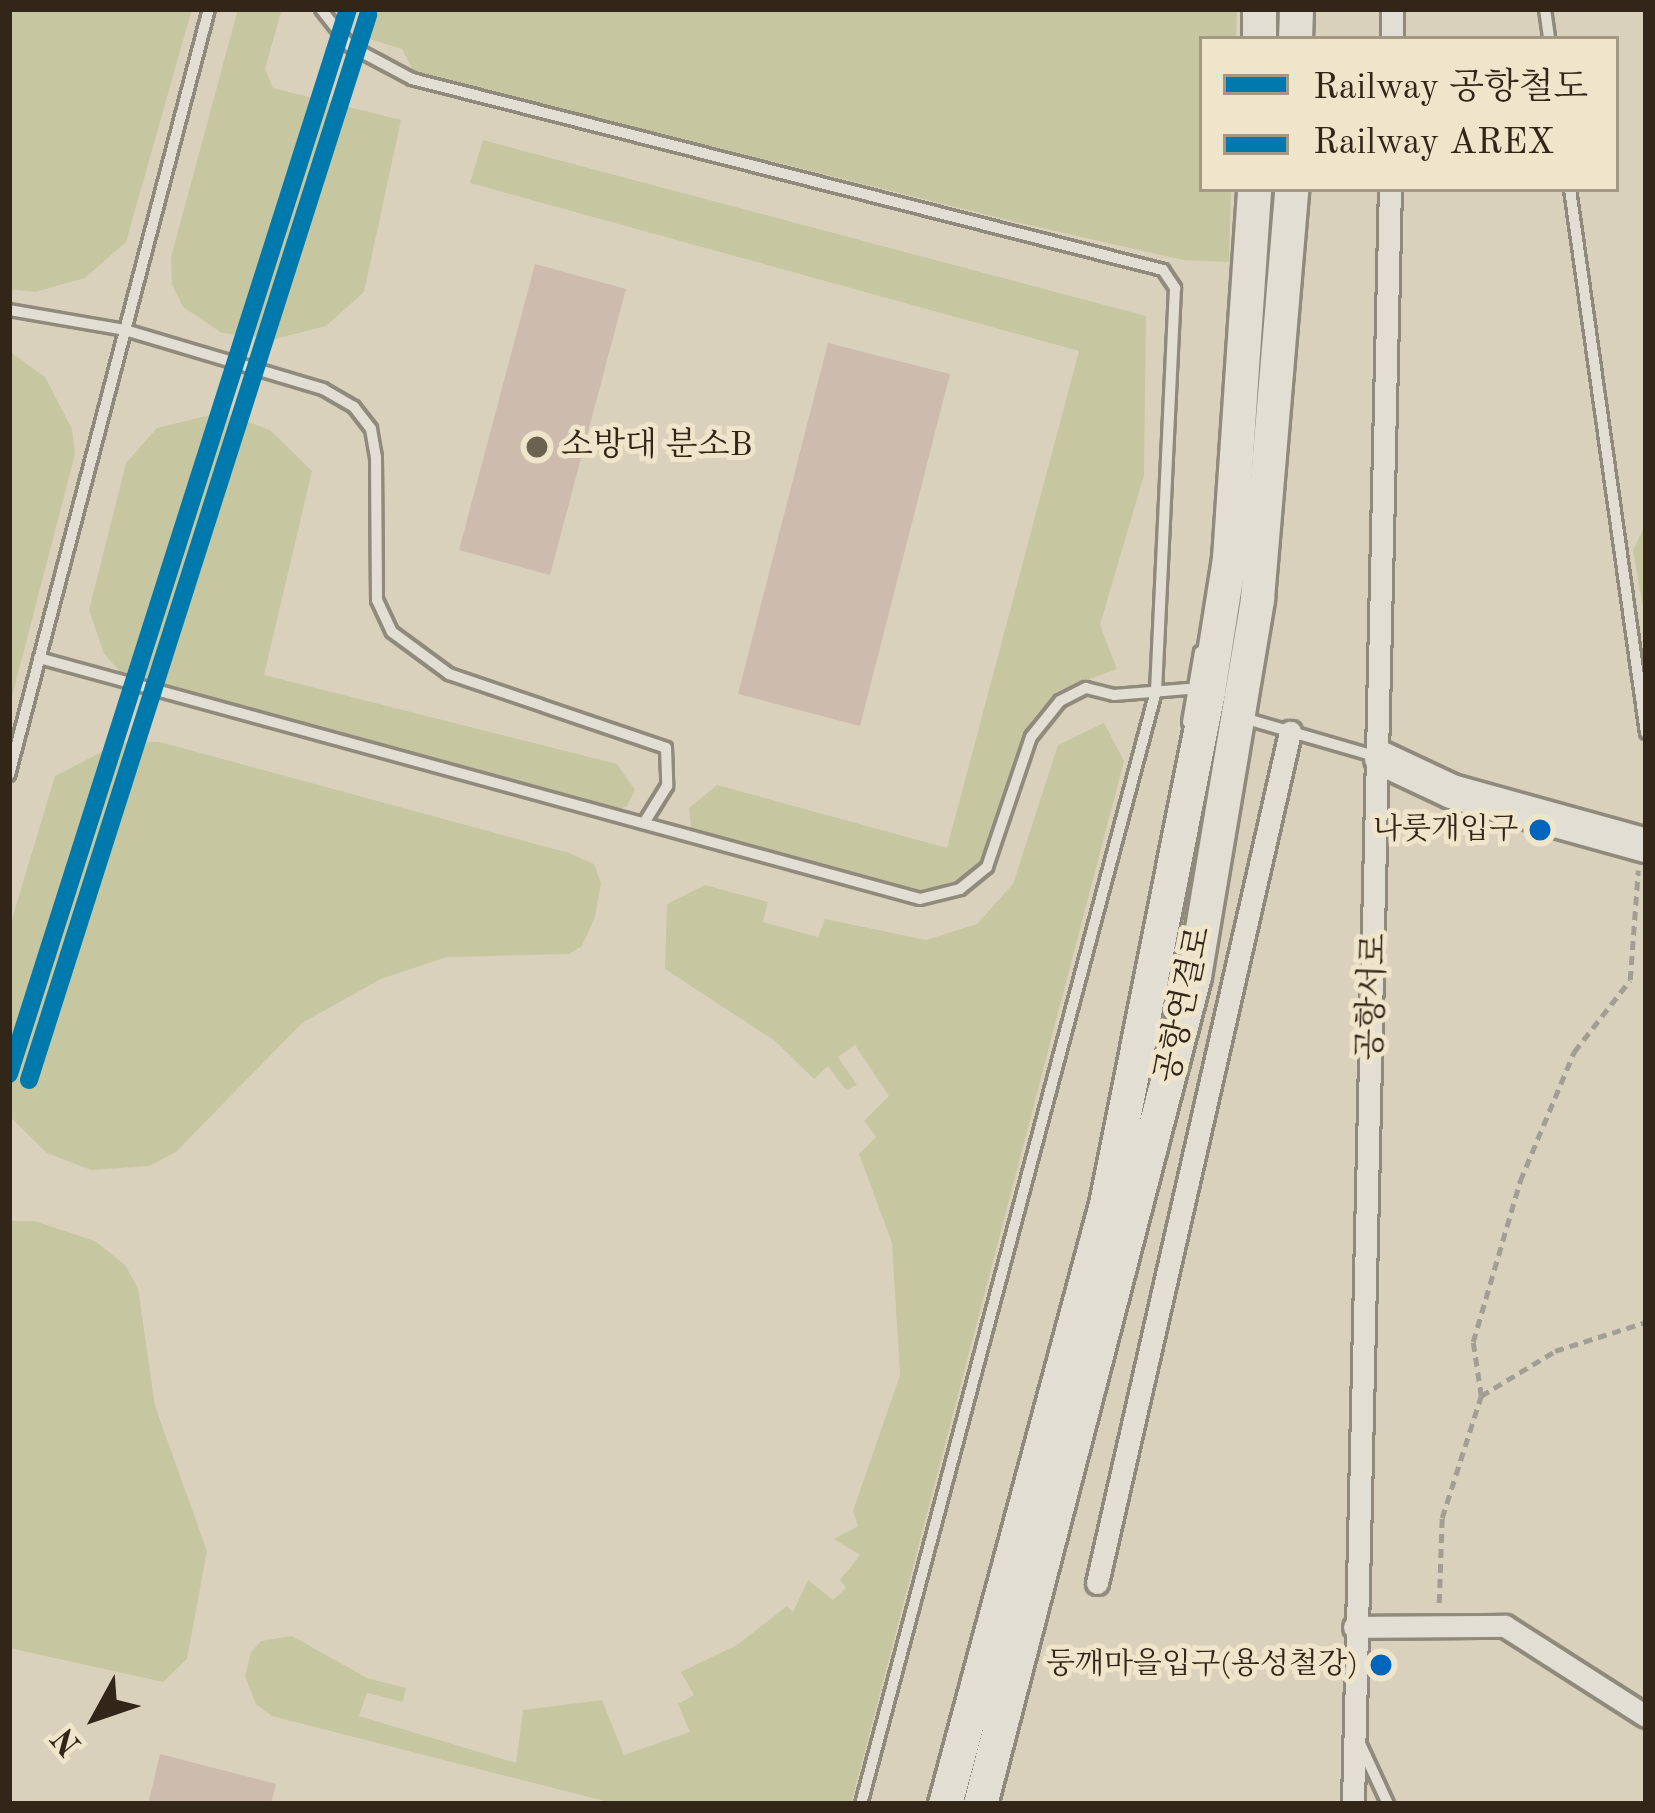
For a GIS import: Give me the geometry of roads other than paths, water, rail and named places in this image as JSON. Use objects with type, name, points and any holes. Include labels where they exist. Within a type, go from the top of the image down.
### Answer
[{"type":"street","name":"공항연결로","points":[[945,1804],[1106,1204],[1186,794],[1229,558],[1254,192]]},
{"type":"street","name":"공항연결로","points":[[980,1804],[1194,976],[1260,575],[1292,192]]},
{"type":"street","name":"공항서로","points":[[1353,1804],[1354,1627],[1382,758],[1390,192]]},
{"type":"street","points":[[1096,1583],[1290,732]]},
{"type":"street","points":[[1382,758],[1451,790],[1641,844]]},
{"type":"street","points":[[1354,1627],[1426,1622],[1505,1626],[1646,1716]]},
{"type":"lane","points":[[9,775],[209,9]]},
{"type":"lane","points":[[321,9],[350,46],[412,79],[1170,275],[1156,691],[861,1804]]},
{"type":"lane","points":[[1570,192],[1646,733]]},
{"type":"lane","points":[[9,310],[125,330],[323,389],[353,407],[371,429],[376,457],[377,600],[392,632],[449,674],[666,748],[667,785],[644,823]]},
{"type":"lane","points":[[1186,794],[1188,689],[1229,558]]},
{"type":"lane","points":[[39,658],[920,898],[960,889],[999,848],[1044,716],[1086,688],[1188,689]]},
{"type":"lane","points":[[1238,717],[1382,758]]},
{"type":"lane","points":[[1354,1730],[1387,1798],[1400,1804]]},
{"type":"rail line","name":"공항철도","points":[[9,1074],[348,9]]},
{"type":"rail line","name":"AREX","points":[[29,1080],[368,15]]},
{"type":"place","name":"소방대 분소B","points":[[537,447]]},
{"type":"place","name":"나룻개입구","points":[[1540,830]]},
{"type":"place","name":"둥깨마을입구(용성철강)","points":[[1381,1665]]}]
